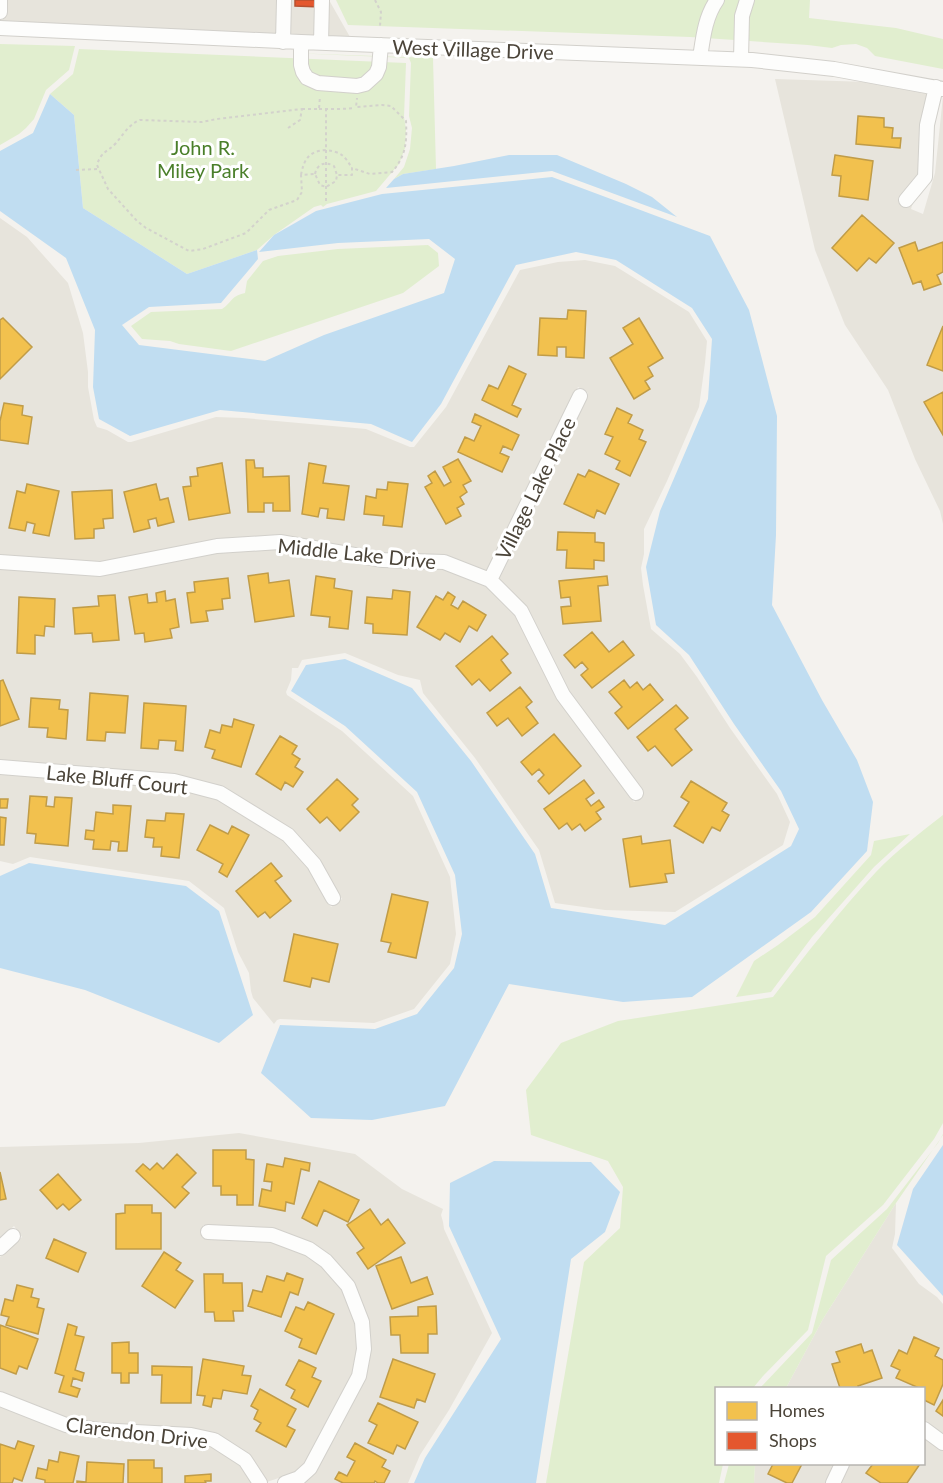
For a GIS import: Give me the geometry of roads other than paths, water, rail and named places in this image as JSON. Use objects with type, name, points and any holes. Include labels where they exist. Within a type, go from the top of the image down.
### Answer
[{"type":"street","points":[[0,0],[0,12]]},
{"type":"street","points":[[283,42],[284,0]]},
{"type":"street","points":[[321,43],[322,0]]},
{"type":"street","points":[[700,58],[705,26],[713,4],[717,0]]},
{"type":"street","points":[[741,59],[742,16],[747,0]]},
{"type":"street","name":"West Village Drive","points":[[0,28],[283,42],[741,59],[834,69],[940,88]]},
{"type":"street","points":[[301,42],[301,65],[307,78],[321,84],[357,86],[365,84],[376,74],[381,45]]},
{"type":"street","points":[[906,200],[925,177],[927,125],[940,88]]},
{"type":"street","name":"Village Lake Place","points":[[490,580],[580,396]]},
{"type":"street","name":"Middle Lake Drive","points":[[0,562],[100,569],[218,546],[280,542],[383,560],[444,562],[490,580],[521,611],[563,695],[636,793]]},
{"type":"street","name":"Lake Bluff Court","points":[[0,767],[174,781],[220,793],[288,835],[314,864],[333,898]]},
{"type":"street","points":[[208,1232],[272,1235],[309,1248],[326,1262],[348,1286],[362,1322],[364,1349],[359,1376],[310,1468],[299,1478],[285,1483]]},
{"type":"street","points":[[0,1248],[13,1236]]},
{"type":"street","name":"Clarendon Drive","points":[[0,1400],[66,1425],[99,1430],[191,1434],[214,1440],[245,1460],[260,1483]]},
{"type":"street","points":[[925,1430],[943,1443]]},
{"type":"street","points":[[833,1483],[842,1465]]},
{"type":"water","points":[[50,94],[74,115],[83,208],[187,274],[257,250],[258,259],[221,303],[149,307],[122,325],[139,345],[265,361],[324,335],[444,293],[455,259],[429,239],[338,243],[259,252],[274,235],[316,211],[382,194],[552,177],[710,236],[749,310],[777,416],[776,535],[772,605],[822,700],[857,760],[873,802],[867,851],[811,912],[692,997],[623,1002],[509,984],[445,1106],[372,1120],[311,1118],[261,1073],[280,1025],[375,1029],[417,1014],[454,968],[462,934],[455,875],[417,792],[345,726],[291,691],[306,665],[345,659],[412,688],[471,761],[535,854],[551,908],[665,925],[791,846],[799,829],[781,791],[689,655],[656,625],[646,567],[660,511],[708,399],[712,339],[692,308],[616,260],[576,252],[516,265],[441,404],[412,442],[371,424],[220,410],[130,436],[99,419],[93,387],[95,330],[66,258],[0,211],[0,151],[33,133]]},
{"type":"water","points":[[509,155],[557,155],[652,197],[677,217],[552,171],[386,188],[394,179],[403,174]]},
{"type":"water","points":[[29,863],[186,886],[219,911],[253,1015],[219,1043],[85,990],[0,968],[0,876]]},
{"type":"water","points":[[943,1145],[943,1296],[897,1245],[913,1189]]},
{"type":"water","points":[[494,1161],[591,1162],[620,1192],[605,1232],[571,1259],[536,1483],[414,1483],[425,1458],[501,1339],[449,1226],[450,1183]]},
{"type":"park label","name":"John R. Miley Park","points":[[203,158]]}]
